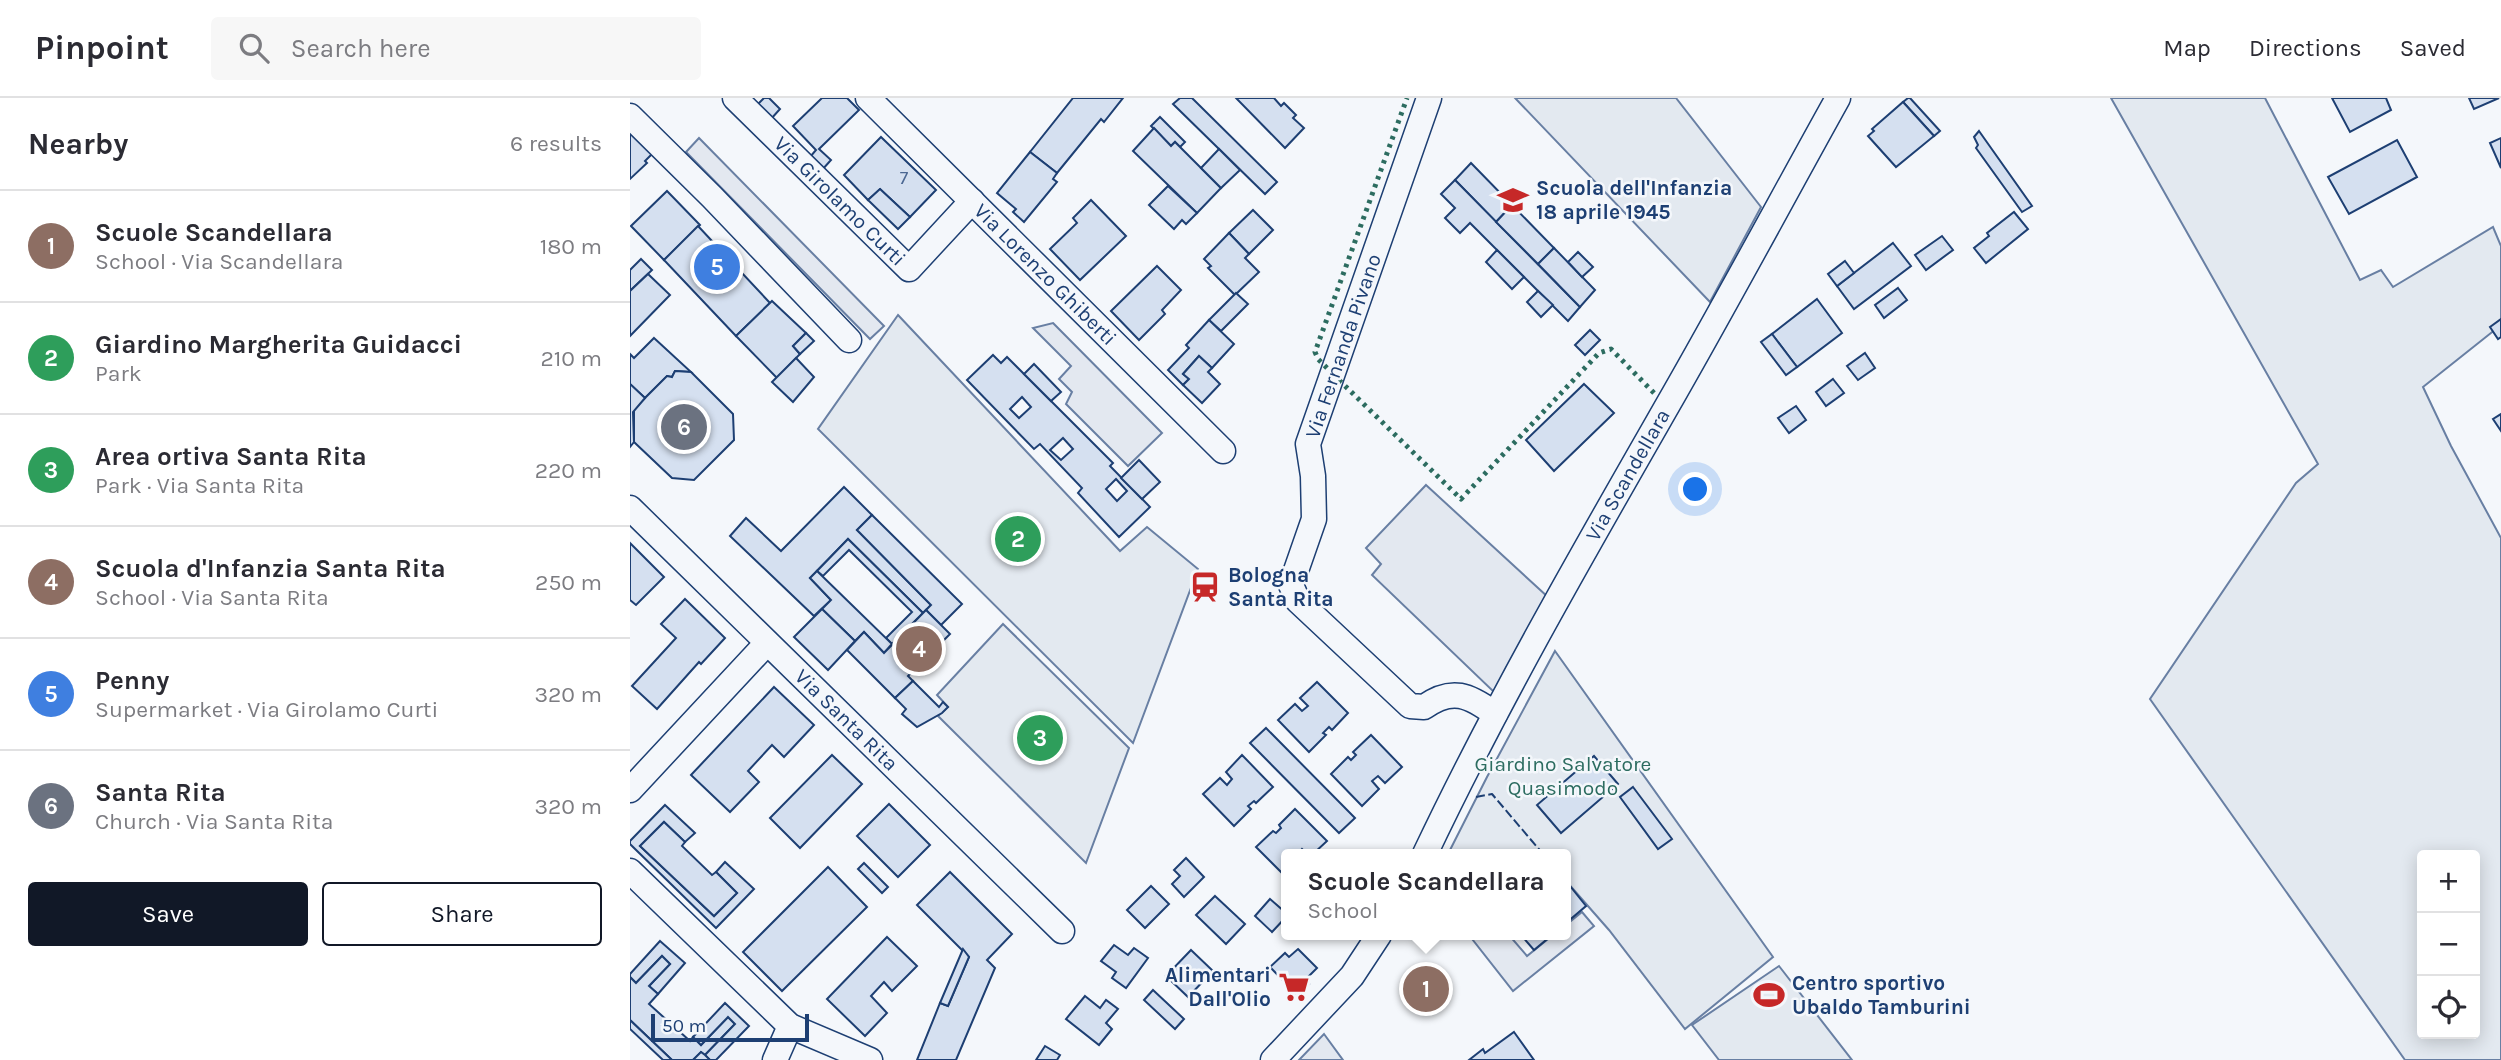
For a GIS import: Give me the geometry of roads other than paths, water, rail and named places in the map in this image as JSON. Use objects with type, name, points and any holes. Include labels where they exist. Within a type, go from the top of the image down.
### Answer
[{"type":"street","name":"Via Girolamo Curti","points":[[735,98],[909,270],[972,201]]},
{"type":"street","name":"Via Lorenzo Ghiberti","points":[[868,98],[1223,452]]},
{"type":"street","name":"Via Fernanda Pivano","points":[[1429,98],[1308,444],[1314,519],[1291,585],[1298,601],[1410,706],[1424,707],[1439,697],[1460,696],[1476,700],[1494,714]]},
{"type":"street","name":"Via Scandellara","points":[[1428,849],[1468,763],[1540,628],[1691,364],[1838,98]]},
{"type":"street","points":[[630,117],[849,340]]},
{"type":"street","name":"Via Santa Rita","points":[[630,508],[1062,931]]},
{"type":"street","points":[[630,790],[767,643]]},
{"type":"street","points":[[630,871],[790,1026],[870,1060]]},
{"type":"street","points":[[1273,1060],[1352,976],[1376,940]]},
{"type":"street","points":[[775,1060],[790,1026]]},
{"type":"place","name":"Scuola dell'Infanzia 18 aprile 1945","points":[[1513,200]]},
{"type":"place","name":"Penny","points":[[717,267]]},
{"type":"place","name":"Santa Rita","points":[[684,427]]},
{"type":"place","name":"Giardino Margherita Guidacci","points":[[1018,539]]},
{"type":"place","name":"Bologna Santa Rita","points":[[1205,587]]},
{"type":"place","name":"Scuola d'Infanzia Santa Rita","points":[[919,649]]},
{"type":"place","name":"Area ortiva Santa Rita","points":[[1040,738]]},
{"type":"place","name":"Alimentari Dall'Olio","points":[[1294,987]]},
{"type":"place","name":"Scuole Scandellara","points":[[1426,989]]},
{"type":"place","name":"Centro sportivo Ubaldo Tamburini","points":[[1769,995]]},
{"type":"park label","name":"Giardino Salvatore Quasimodo","points":[[1563,776]]}]
